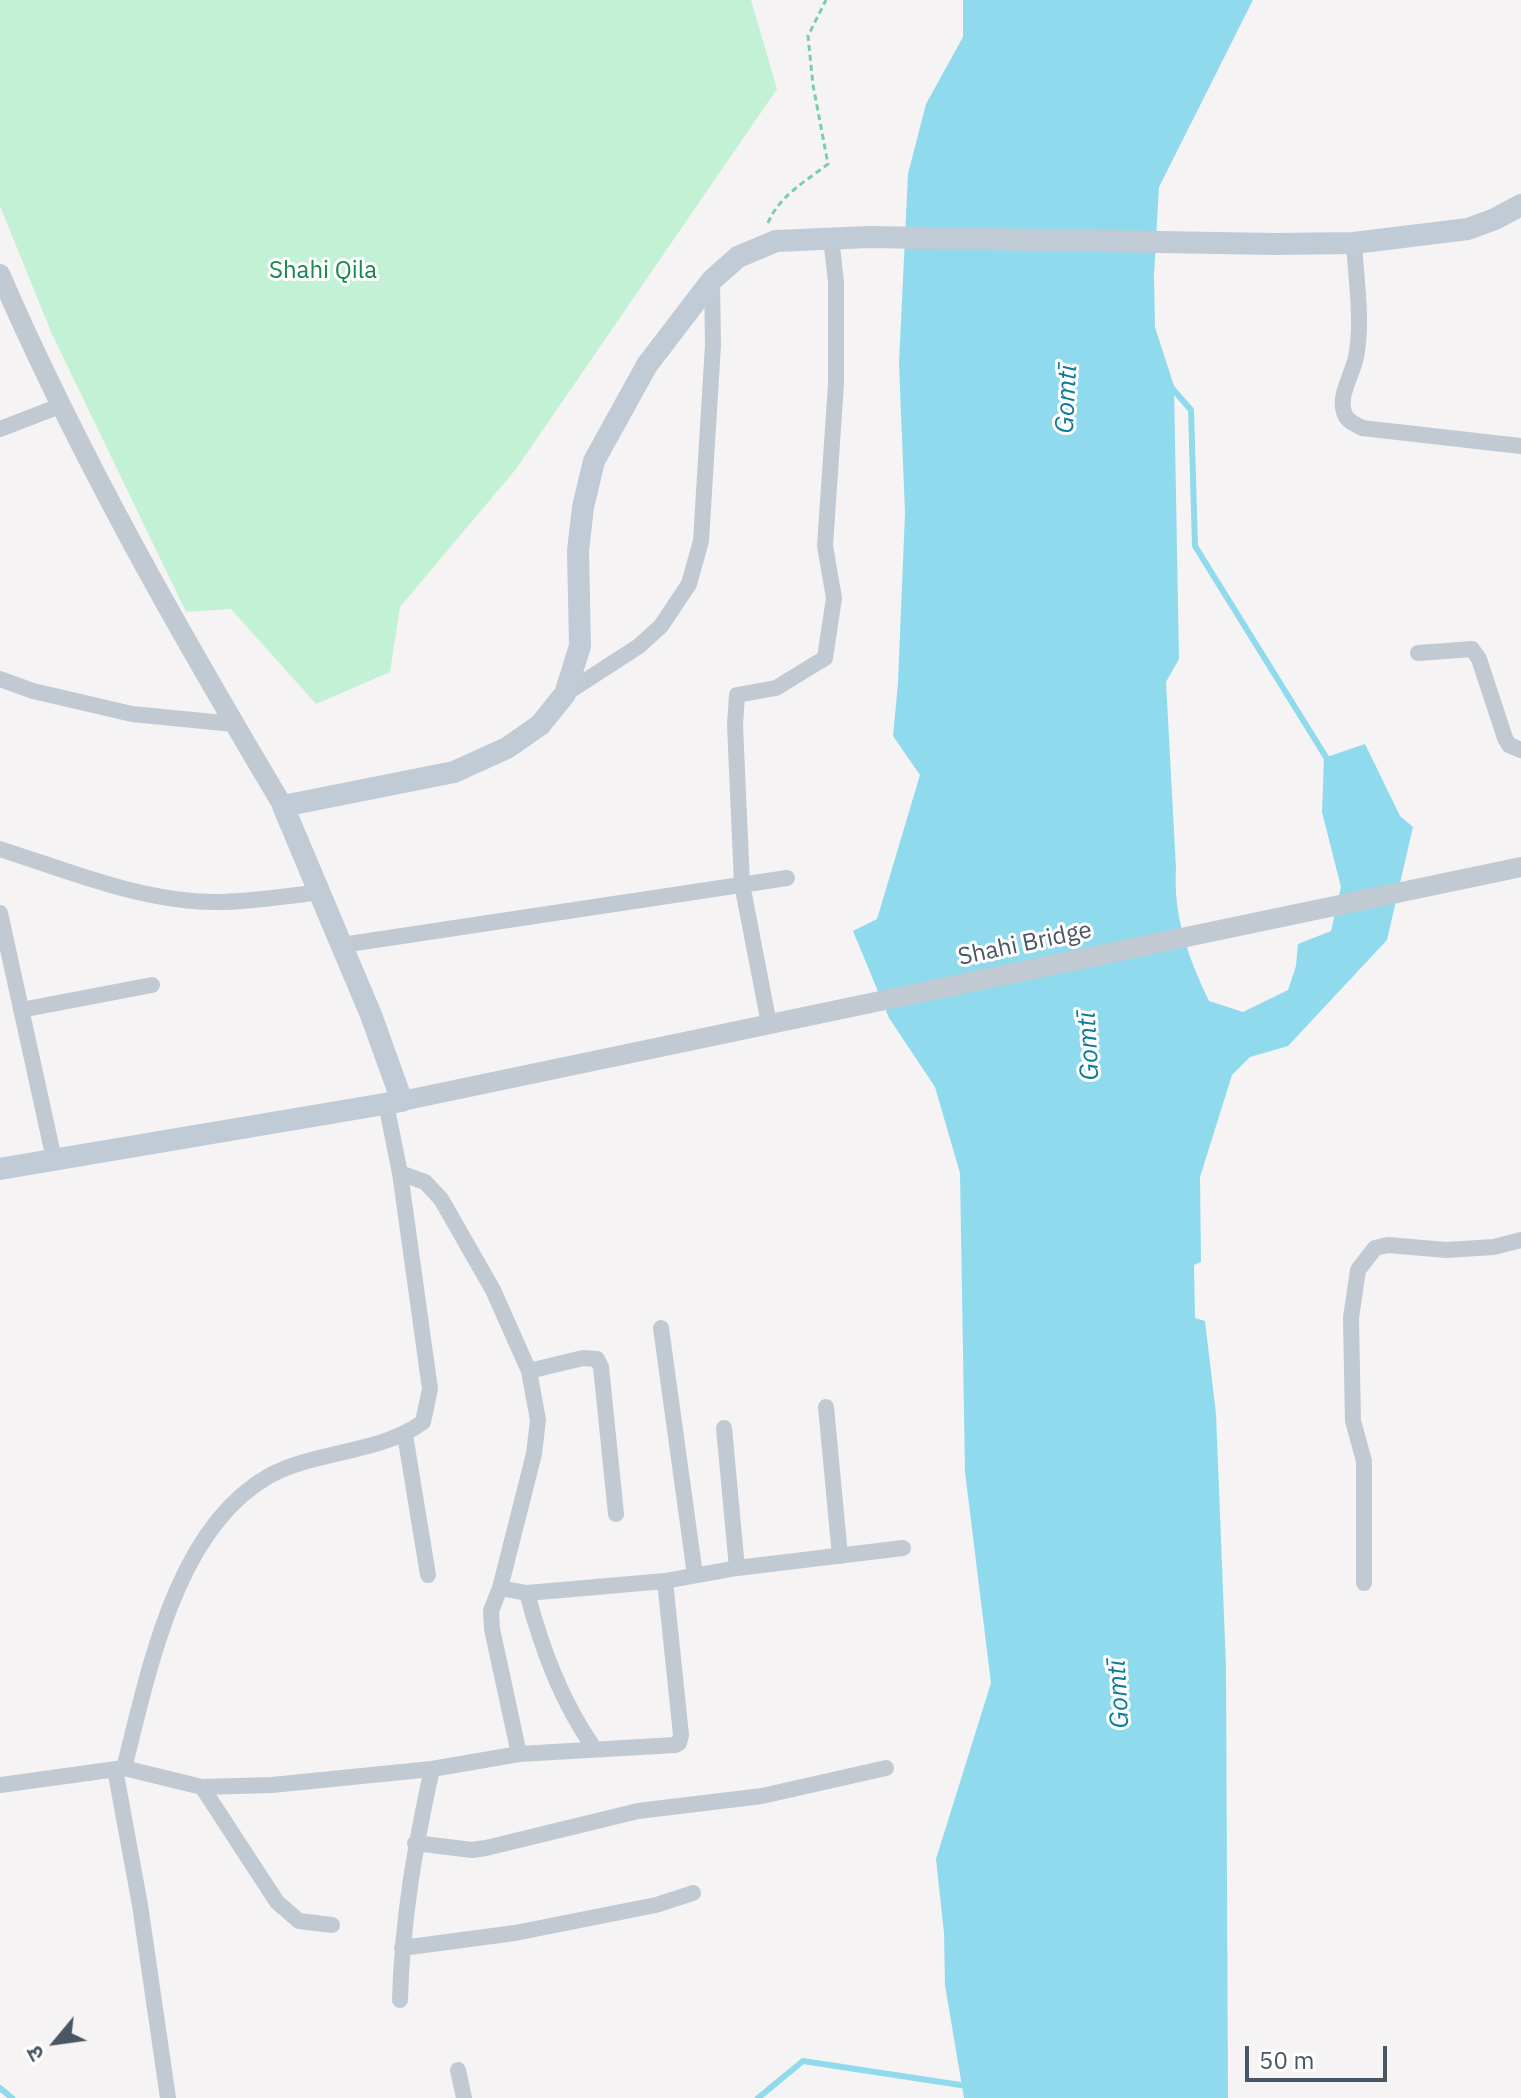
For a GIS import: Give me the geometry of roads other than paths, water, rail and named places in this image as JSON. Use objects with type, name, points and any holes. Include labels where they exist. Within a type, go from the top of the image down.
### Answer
[{"type":"main road","points":[[0,1169],[394,1102],[371,1015],[283,806],[454,772],[507,748],[540,725],[565,694],[580,646],[578,551],[583,507],[594,461],[647,365],[712,280],[738,257],[776,241],[869,237],[1354,243],[1468,229],[1521,205]]},
{"type":"street","points":[[769,1024],[742,884],[735,725],[737,695],[776,688],[825,658],[834,598],[825,546],[836,384],[836,282],[831,238]]},
{"type":"street","points":[[1354,243],[1359,336],[1343,401],[1343,412],[1350,422],[1362,428],[1521,446]]},
{"type":"street","points":[[565,694],[639,646],[661,626],[689,584],[701,541],[713,345],[712,280]]},
{"type":"street","points":[[3,288],[37,359],[192,653],[283,806]]},
{"type":"street","points":[[0,429],[62,405]]},
{"type":"street","points":[[1418,653],[1472,649],[1479,659],[1505,738],[1509,745],[1521,750]]},
{"type":"street","points":[[0,679],[33,691],[132,714],[234,724]]},
{"type":"street","points":[[0,849],[164,898],[216,902],[321,892]]},
{"type":"street","name":"Shahi Bridge","points":[[394,1102],[1199,934],[1519,871]]},
{"type":"street","points":[[342,945],[787,878]]},
{"type":"street","points":[[0,913],[54,1159]]},
{"type":"street","points":[[21,1010],[152,985]]},
{"type":"street","points":[[168,2098],[119,1768],[176,1595],[201,1542],[236,1501],[270,1476],[310,1461],[405,1435],[423,1422],[430,1389],[400,1173],[394,1102]]},
{"type":"street","points":[[400,1173],[425,1182],[441,1199],[493,1290],[529,1371],[538,1420],[534,1454],[500,1588],[491,1611],[492,1629],[519,1754]]},
{"type":"street","points":[[1364,1583],[1364,1461],[1353,1421],[1351,1318],[1358,1270],[1375,1248],[1388,1245],[1446,1250],[1494,1247],[1521,1240]]},
{"type":"street","points":[[661,1328],[695,1575]]},
{"type":"street","points":[[529,1371],[583,1358],[597,1359],[601,1367],[616,1514]]},
{"type":"street","points":[[826,1407],[840,1556]]},
{"type":"street","points":[[724,1428],[737,1568]]},
{"type":"street","points":[[405,1435],[428,1575]]},
{"type":"street","points":[[500,1588],[527,1593],[665,1581],[737,1568],[903,1548]]},
{"type":"street","points":[[0,1785],[119,1768],[202,1787],[272,1785],[432,1769],[519,1754],[679,1743],[681,1735],[665,1581]]},
{"type":"street","points":[[527,1593],[539,1638],[571,1714],[594,1748]]},
{"type":"street","points":[[415,1843],[472,1850],[486,1848],[638,1811],[762,1796],[886,1768]]},
{"type":"street","points":[[400,2000],[402,1948],[415,1843],[432,1769]]},
{"type":"street","points":[[202,1787],[277,1902],[299,1921],[332,1925]]},
{"type":"street","points":[[402,1948],[515,1933],[656,1905],[693,1893]]},
{"type":"street","points":[[458,2070],[464,2098]]},
{"type":"water","name":"Gomtī","points":[[963,0],[1253,0],[1159,187],[1154,275],[1155,327],[1174,386],[1179,659],[1166,682],[1177,904],[1184,937],[1209,1001],[1243,1012],[1288,990],[1296,966],[1298,944],[1331,931],[1341,887],[1322,812],[1324,758],[1365,744],[1400,816],[1413,827],[1387,940],[1288,1046],[1250,1057],[1232,1075],[1200,1177],[1201,1262],[1194,1265],[1195,1318],[1205,1321],[1216,1414],[1226,1666],[1228,2098],[964,2098],[945,1985],[944,1933],[936,1859],[991,1683],[965,1472],[960,1173],[935,1087],[889,1018],[853,931],[877,919],[920,775],[893,736],[905,513],[899,363],[908,174],[926,104],[963,37]]},
{"type":"waterway","points":[[1171,387],[1191,410],[1195,546],[1329,762]]},
{"type":"waterway","points":[[758,2098],[803,2061],[967,2086]]},
{"type":"waterway","points":[[0,2088],[12,2098]]},
{"type":"park label","name":"Shahi Qila","points":[[323,271]]}]
